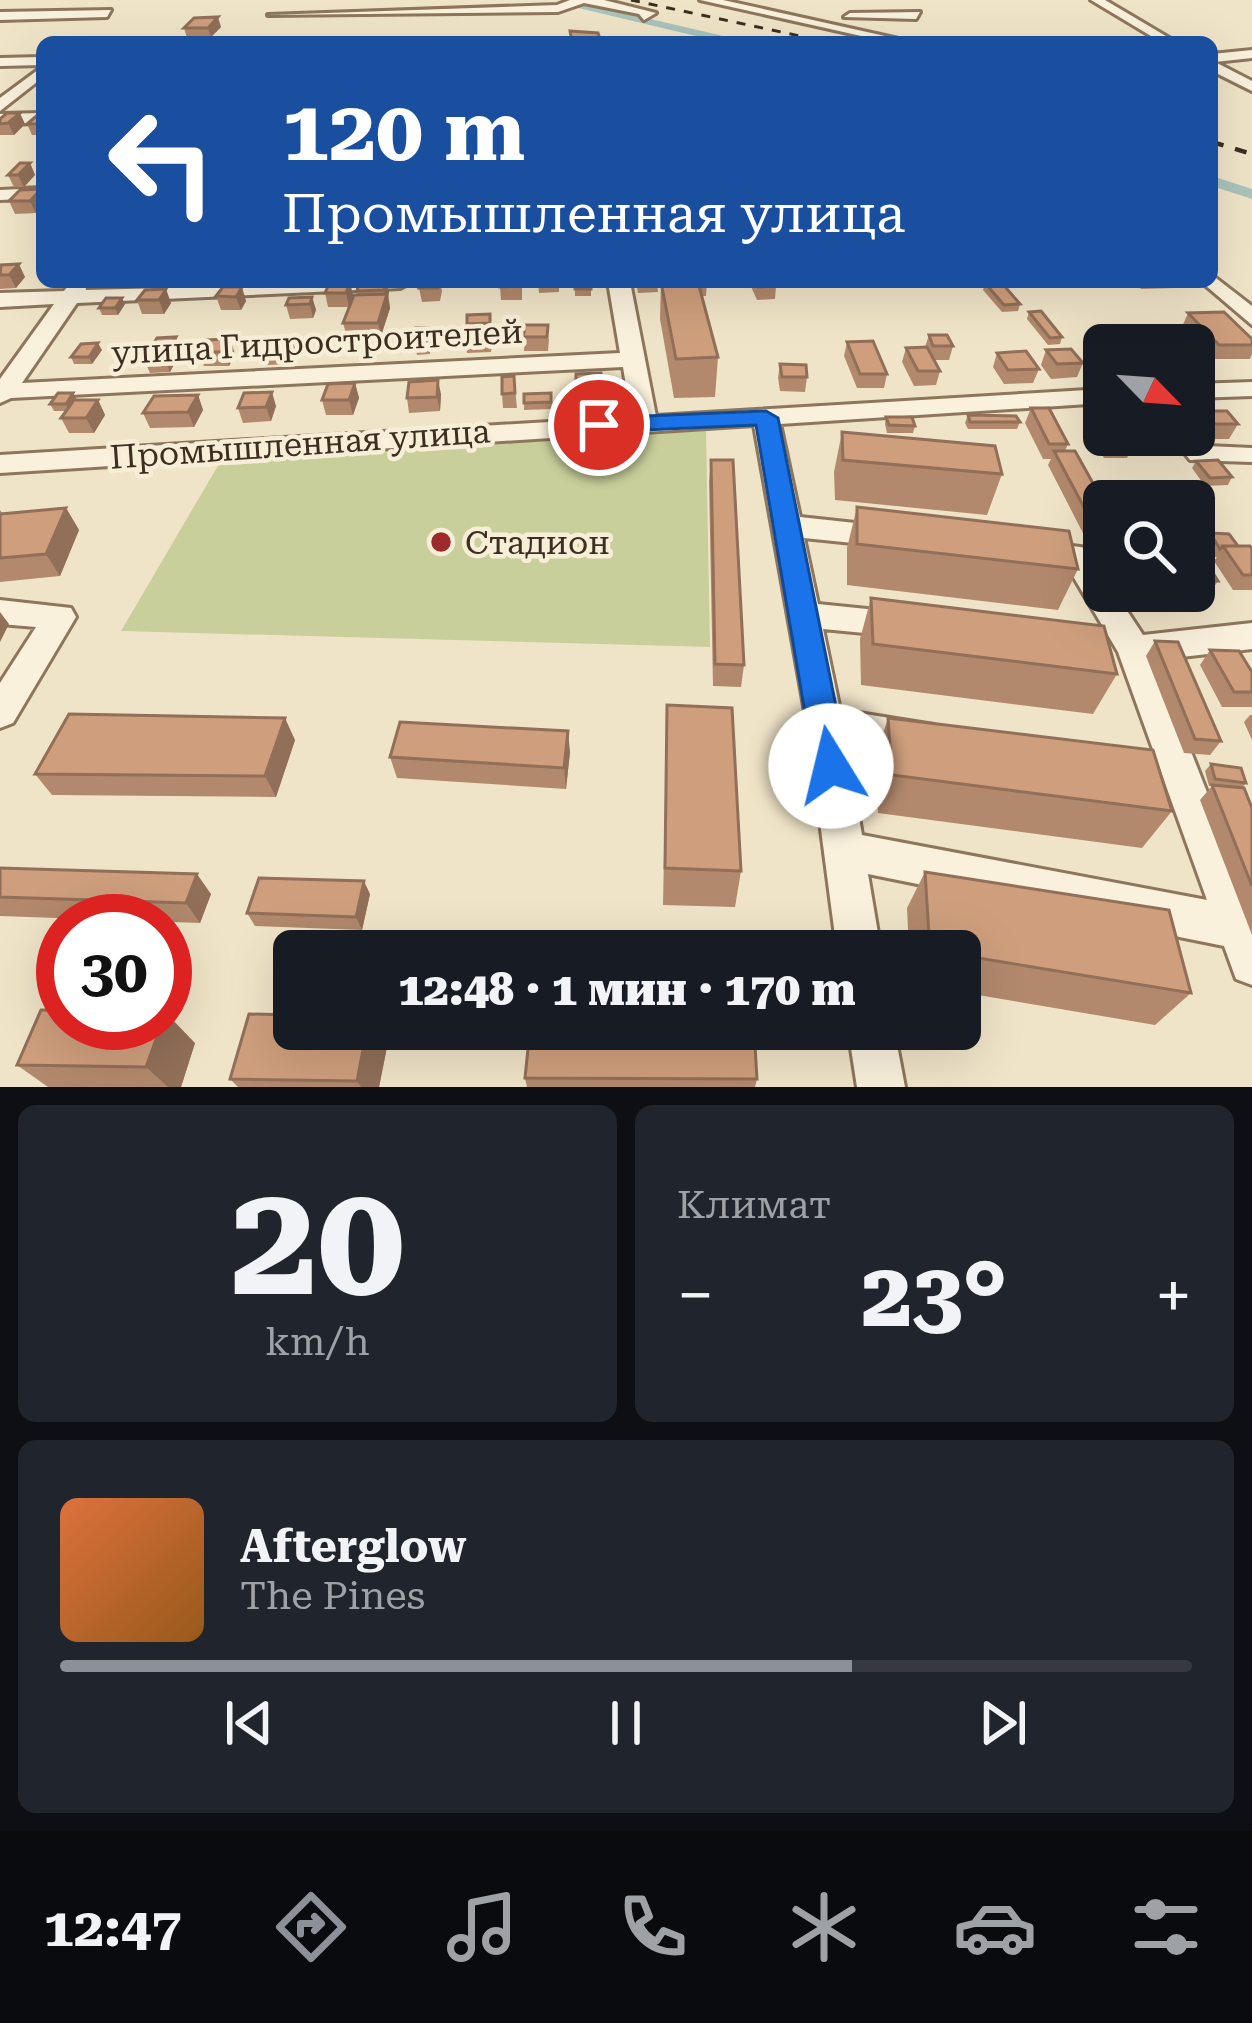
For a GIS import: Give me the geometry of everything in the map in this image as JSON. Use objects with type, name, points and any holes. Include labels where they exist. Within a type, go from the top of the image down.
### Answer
[{"type":"street","points":[[91,28],[123,0]]},
{"type":"street","points":[[265,28],[286,0]]},
{"type":"street","points":[[274,15],[558,8],[584,0],[650,14],[644,16]]},
{"type":"street","points":[[706,0],[879,36]]},
{"type":"street","points":[[1097,0],[1160,36]]},
{"type":"street","points":[[0,16],[107,14]]},
{"type":"street","points":[[802,19],[916,15]]},
{"type":"street","points":[[1218,61],[1252,54]]},
{"type":"street","points":[[0,62],[36,61]]},
{"type":"street","points":[[1218,66],[1252,87]]},
{"type":"street","points":[[0,106],[36,76]]},
{"type":"street","points":[[0,119],[36,118]]},
{"type":"street","points":[[0,195],[36,193]]},
{"type":"street","points":[[1218,287],[1252,318]]},
{"type":"street","points":[[0,300],[75,290],[156,288]]},
{"type":"street","points":[[621,288],[645,423]]},
{"type":"street","points":[[2,393],[75,290]]},
{"type":"street","name":"улица Гидростроителей","points":[[2,393],[633,359]]},
{"type":"street","points":[[1215,391],[1252,389]]},
{"type":"street","name":"Промышленная улица","points":[[0,464],[1083,398]]},
{"type":"street","points":[[766,418],[825,723],[856,930]]},
{"type":"street","points":[[1215,454],[1246,455]]},
{"type":"street","points":[[790,526],[922,540]]},
{"type":"street","points":[[1010,549],[1076,556],[1134,649],[1183,770],[1244,945]]},
{"type":"street","points":[[0,612],[59,617],[0,712]]},
{"type":"street","points":[[805,615],[946,629]]},
{"type":"street","points":[[1087,644],[1134,649],[1252,637]]},
{"type":"street","points":[[825,723],[959,741]]},
{"type":"street","points":[[1138,764],[1183,770]]},
{"type":"street","points":[[843,850],[1244,945]]},
{"type":"street","points":[[875,1050],[880,1087]]},
{"type":"green space","name":"Стадион","points":[[706,431],[710,647],[121,631],[226,452]]},
{"type":"building","points":[[218,17],[208,28],[184,28],[194,18]]},
{"type":"building","points":[[570,31],[599,36],[571,36]]},
{"type":"building","points":[[7,113],[20,113],[0,124],[0,119]]},
{"type":"building","points":[[20,163],[30,163],[18,175],[8,175]]},
{"type":"building","points":[[36,189],[36,194],[30,201],[9,201],[20,190]]},
{"type":"building","points":[[19,264],[9,275],[0,275],[1,265]]},
{"type":"building","points":[[222,288],[241,288],[236,297],[216,296]]},
{"type":"building","points":[[327,288],[348,288],[346,293],[325,293]]},
{"type":"building","points":[[662,288],[700,288],[718,357],[676,359]]},
{"type":"building","points":[[989,288],[1006,288],[1020,304],[1004,305]]},
{"type":"building","points":[[166,289],[159,300],[137,300],[145,290]]},
{"type":"building","points":[[387,294],[378,323],[343,323],[354,295]]},
{"type":"building","points":[[312,297],[310,304],[286,305],[289,298]]},
{"type":"building","points":[[106,298],[122,298],[115,308],[99,308]]},
{"type":"building","points":[[1041,311],[1062,337],[1050,338],[1029,312]]},
{"type":"building","points":[[1224,312],[1252,339],[1252,345],[1219,345],[1215,324],[1199,324],[1188,313]]},
{"type":"building","points":[[490,314],[490,323],[467,324],[467,315]]},
{"type":"building","points":[[525,325],[548,325],[547,337],[523,337]]},
{"type":"building","points":[[491,326],[489,338],[465,339],[467,327]]},
{"type":"building","points":[[416,328],[429,328],[427,340],[414,340]]},
{"type":"building","points":[[929,335],[947,335],[953,346],[933,346]]},
{"type":"building","points":[[176,337],[164,358],[144,359],[157,338]]},
{"type":"building","points":[[292,338],[288,350],[262,351],[267,339]]},
{"type":"building","points":[[230,339],[224,352],[198,352],[205,340]]},
{"type":"building","points":[[873,341],[887,374],[860,374],[847,342]]},
{"type":"building","points":[[98,343],[89,357],[71,357],[81,344]]},
{"type":"building","points":[[927,347],[940,371],[918,371],[906,348]]},
{"type":"building","points":[[1071,349],[1083,363],[1057,364],[1046,350]]},
{"type":"building","points":[[1026,351],[1039,369],[1008,370],[997,353]]},
{"type":"building","points":[[780,364],[806,365],[807,377],[782,377]]},
{"type":"building","points":[[601,373],[602,389],[576,390],[576,374]]},
{"type":"building","points":[[514,376],[515,393],[502,394],[502,377]]},
{"type":"building","points":[[438,380],[437,397],[407,398],[409,382]]},
{"type":"building","points":[[355,383],[349,400],[322,400],[328,384]]},
{"type":"building","points":[[272,392],[266,407],[238,408],[244,393]]},
{"type":"building","points":[[58,393],[73,393],[66,404],[50,404]]},
{"type":"building","points":[[551,393],[551,402],[524,403],[524,394]]},
{"type":"building","points":[[198,395],[188,412],[143,413],[154,396]]},
{"type":"building","points":[[74,400],[98,400],[86,418],[61,418]]},
{"type":"building","points":[[1031,408],[1049,408],[1068,444],[1049,444]]},
{"type":"building","points":[[1215,411],[1227,411],[1238,424],[1215,424]]},
{"type":"building","points":[[968,415],[1016,416],[1020,422],[970,422]]},
{"type":"building","points":[[886,417],[912,417],[915,426],[889,425]]},
{"type":"building","points":[[842,432],[995,446],[1002,474],[843,460]]},
{"type":"building","points":[[1054,451],[1075,451],[1091,480],[1083,480],[1083,506]]},
{"type":"building","points":[[711,460],[733,460],[744,665],[715,664]]},
{"type":"building","points":[[1218,460],[1232,477],[1210,478],[1196,461]]},
{"type":"building","points":[[857,507],[1069,531],[1078,569],[857,544]]},
{"type":"building","points":[[66,508],[46,554],[0,558],[0,514]]},
{"type":"building","points":[[1215,533],[1229,534],[1238,546],[1223,546],[1220,549]]},
{"type":"building","points":[[1223,546],[1250,546],[1252,575],[1243,575]]},
{"type":"building","points":[[871,598],[1104,626],[1117,674],[873,644]]},
{"type":"building","points":[[1155,641],[1178,642],[1221,741],[1195,739]]},
{"type":"building","points":[[1210,650],[1239,651],[1252,672],[1252,692],[1234,692]]},
{"type":"building","points":[[667,705],[732,708],[741,871],[665,868]]},
{"type":"building","points":[[69,714],[285,718],[265,776],[35,774]]},
{"type":"building","points":[[888,718],[1153,750],[1172,811],[892,775]]},
{"type":"building","points":[[400,722],[568,731],[564,768],[390,757]]},
{"type":"building","points":[[1211,764],[1241,768],[1246,783],[1215,779]]},
{"type":"building","points":[[1212,785],[1244,788],[1252,808],[1252,886]]},
{"type":"building","points":[[0,868],[197,874],[189,894],[0,897]]},
{"type":"building","points":[[925,872],[1169,910],[1191,993],[981,958],[981,930],[929,930]]},
{"type":"building","points":[[259,878],[364,881],[356,917],[247,913]]},
{"type":"building","points":[[249,1014],[273,1015],[273,1050],[363,1050],[357,1081],[230,1079]]},
{"type":"building","points":[[36,1021],[36,1050],[152,1050],[146,1067],[17,1065]]},
{"type":"building","points":[[528,1050],[755,1050],[757,1079],[525,1078]]},
{"type":"waterway","points":[[574,4],[710,36]]},
{"type":"waterway","points":[[1218,183],[1252,194]]},
{"type":"railway","points":[[631,0],[800,36]]},
{"type":"railway","points":[[1218,144],[1252,154]]},
{"type":"place","name":"Стадион","points":[[441,542]]},
{"type":"route","points":[[599,425],[766,418],[790,526],[831,766]]}]
